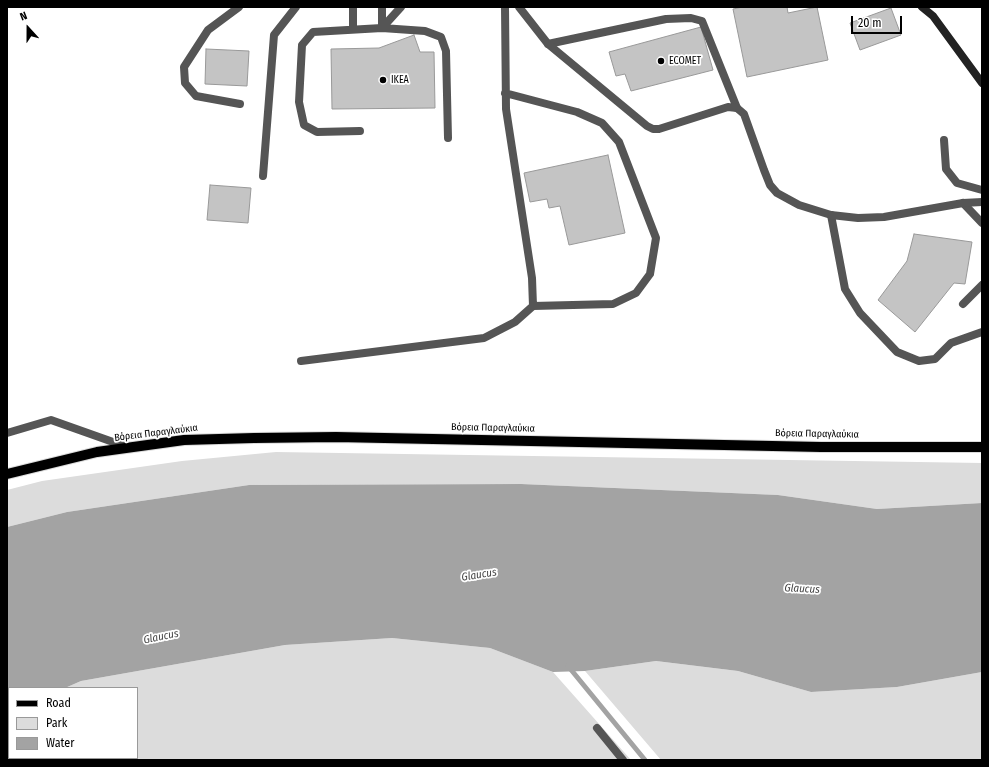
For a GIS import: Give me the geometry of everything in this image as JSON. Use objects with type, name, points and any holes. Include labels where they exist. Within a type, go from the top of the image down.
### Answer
[{"type":"main road","points":[[922,7],[933,16]]},
{"type":"main road","points":[[929,7],[933,16],[982,83]]},
{"type":"main road","name":"Βόρεια Παραγλαύκια","points":[[7,474],[97,452],[184,440],[329,437],[813,447],[982,447]]},
{"type":"street","points":[[239,7],[208,30],[184,67],[185,83],[196,96],[240,104]]},
{"type":"street","points":[[264,176],[274,35],[296,7]]},
{"type":"street","points":[[353,7],[353,29]]},
{"type":"street","points":[[382,7],[382,28]]},
{"type":"street","points":[[382,28],[401,7]]},
{"type":"street","points":[[505,7],[506,109],[532,278],[533,306]]},
{"type":"street","points":[[519,7],[548,44],[647,126],[653,129],[659,129],[728,107],[737,108]]},
{"type":"street","points":[[548,44],[666,19],[690,18],[702,21],[737,108],[744,114],[770,185],[777,193],[799,205],[831,215],[858,218],[884,217],[963,203],[982,202]]},
{"type":"street","points":[[360,131],[317,132],[304,125],[299,102],[302,45],[313,32],[382,28],[425,31],[441,37],[446,51],[448,138]]},
{"type":"street","points":[[301,361],[484,338],[515,322],[533,306],[613,304],[636,293],[650,274],[656,238],[619,142],[602,123],[577,112],[505,93]]},
{"type":"street","points":[[944,140],[946,169],[958,183],[982,190]]},
{"type":"street","points":[[963,203],[982,223]]},
{"type":"street","points":[[831,215],[845,289],[860,313],[897,352],[919,362],[935,359],[952,343],[982,332]]},
{"type":"street","points":[[963,304],[982,285]]},
{"type":"street","points":[[7,433],[51,420],[130,448]]},
{"type":"street","points":[[597,728],[623,760]]},
{"type":"green space","points":[[276,452],[982,463],[982,503],[877,509],[778,495],[521,484],[249,485],[67,512],[7,527],[7,490],[42,481],[182,461]]},
{"type":"green space","points":[[392,638],[490,648],[553,672],[631,760],[7,760],[8,712],[8,759],[138,759],[138,687],[67,687],[81,681],[285,645]]},
{"type":"green space","points":[[656,661],[738,671],[811,692],[897,687],[982,672],[982,760],[661,760],[585,671]]},
{"type":"water","name":"Glaucus","points":[[521,484],[778,495],[877,509],[982,503],[982,672],[897,687],[811,692],[738,671],[656,661],[585,671],[553,672],[490,648],[392,638],[285,645],[81,681],[67,687],[8,687],[7,712],[7,527],[67,512],[249,485]]},
{"type":"building","points":[[743,7],[787,7],[788,13],[817,7],[828,60],[747,77],[733,9]]},
{"type":"building","points":[[891,8],[901,35],[860,50],[850,23]]},
{"type":"building","name":"ECOMET","points":[[701,27],[713,70],[631,91],[625,74],[616,76],[609,52]]},
{"type":"building","name":"IKEA","points":[[414,35],[420,52],[434,52],[435,108],[332,109],[331,49],[379,48]]},
{"type":"building","points":[[206,49],[249,51],[247,86],[205,84]]},
{"type":"building","points":[[608,155],[625,233],[569,245],[560,206],[549,208],[547,199],[530,202],[524,173]]},
{"type":"building","points":[[210,185],[251,188],[248,223],[207,220]]},
{"type":"building","points":[[914,234],[972,242],[965,284],[954,283],[915,332],[878,300],[907,261]]},
{"type":"waterway","points":[[568,666],[645,760]]},
{"type":"place","name":"ECOMET","points":[[661,61]]},
{"type":"place","name":"IKEA","points":[[383,80]]}]
